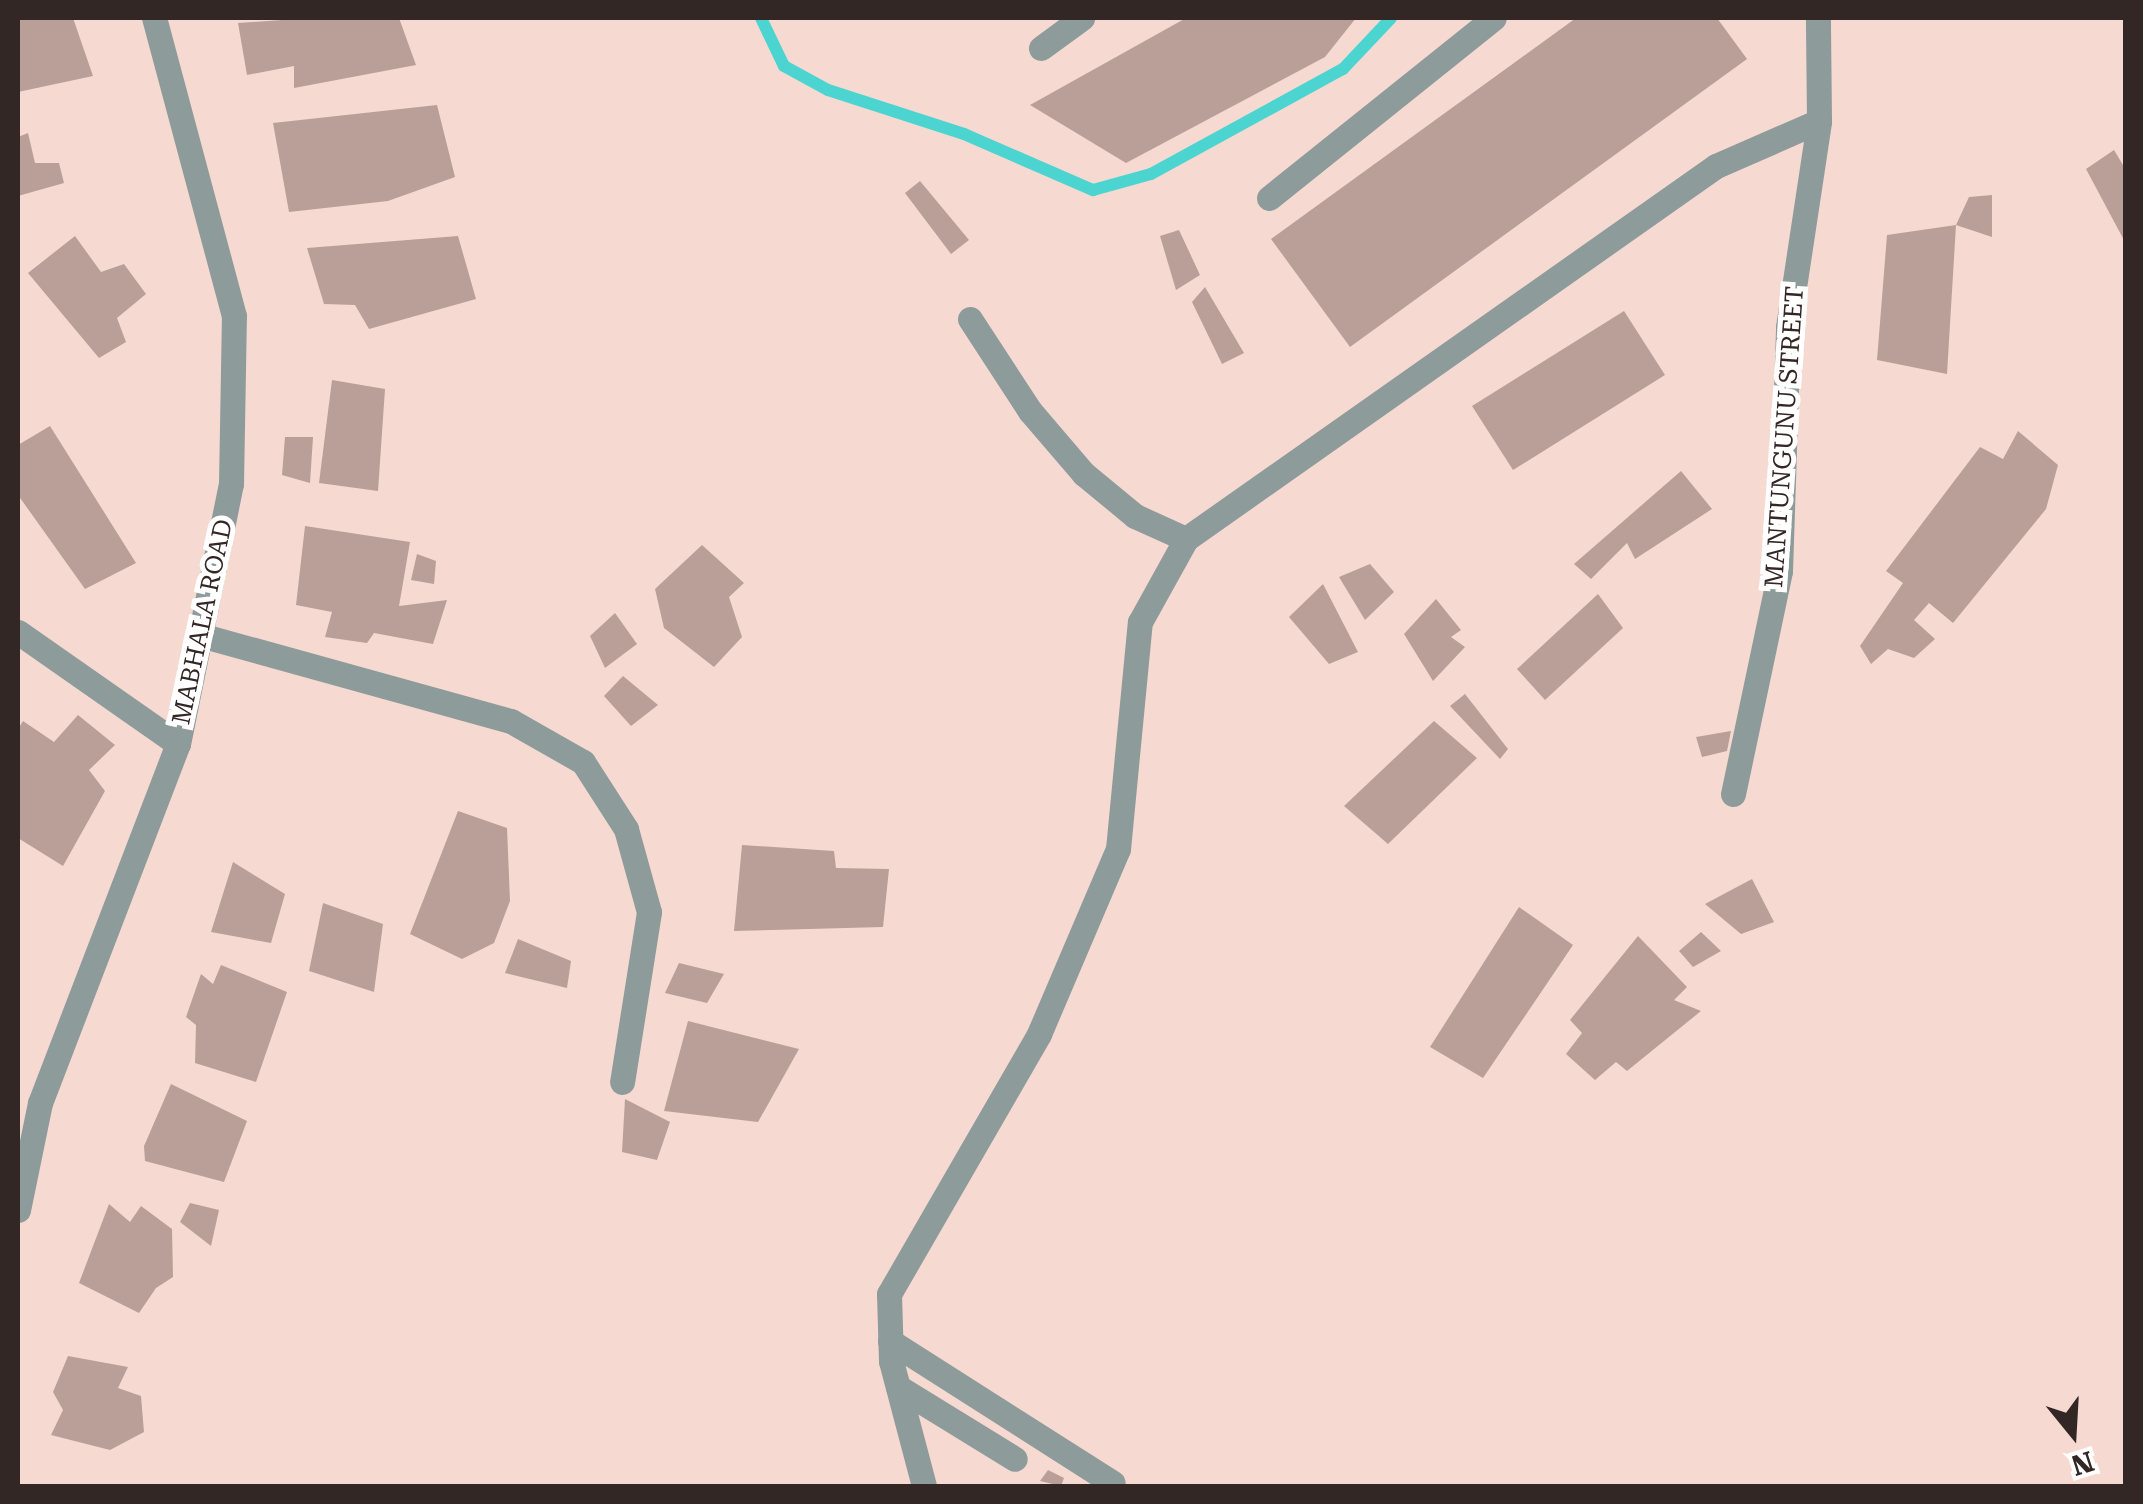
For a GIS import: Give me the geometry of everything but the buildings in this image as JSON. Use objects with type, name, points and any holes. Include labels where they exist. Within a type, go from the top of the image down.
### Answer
[{"type":"street","name":"MABHALA ROAD","points":[[18,1210],[29,1098],[178,744],[232,484],[234,316],[154,18]]},
{"type":"street","points":[[1040,48],[1082,18]]},
{"type":"street","points":[[1269,198],[1494,18]]},
{"type":"street","name":"MANTUNGUNU STREET","points":[[1733,794],[1780,571],[1788,327],[1820,120],[1818,18]]},
{"type":"street","points":[[924,1486],[898,1387],[890,1341],[888,1294],[1040,1034],[1118,849],[1140,622],[1186,538],[1716,166],[1820,120]]},
{"type":"street","points":[[970,319],[1030,411],[1084,474],[1135,516],[1186,538]]},
{"type":"street","points":[[18,632],[178,744]]},
{"type":"street","points":[[200,635],[512,721],[583,762],[626,829],[649,912],[622,1082]]},
{"type":"street","points":[[890,1341],[1112,1484]]},
{"type":"street","points":[[898,1387],[1016,1459]]},
{"type":"waterway","points":[[761,18],[784,66],[828,90],[964,134],[1093,190],[1151,174],[1343,69],[1391,18]]}]
